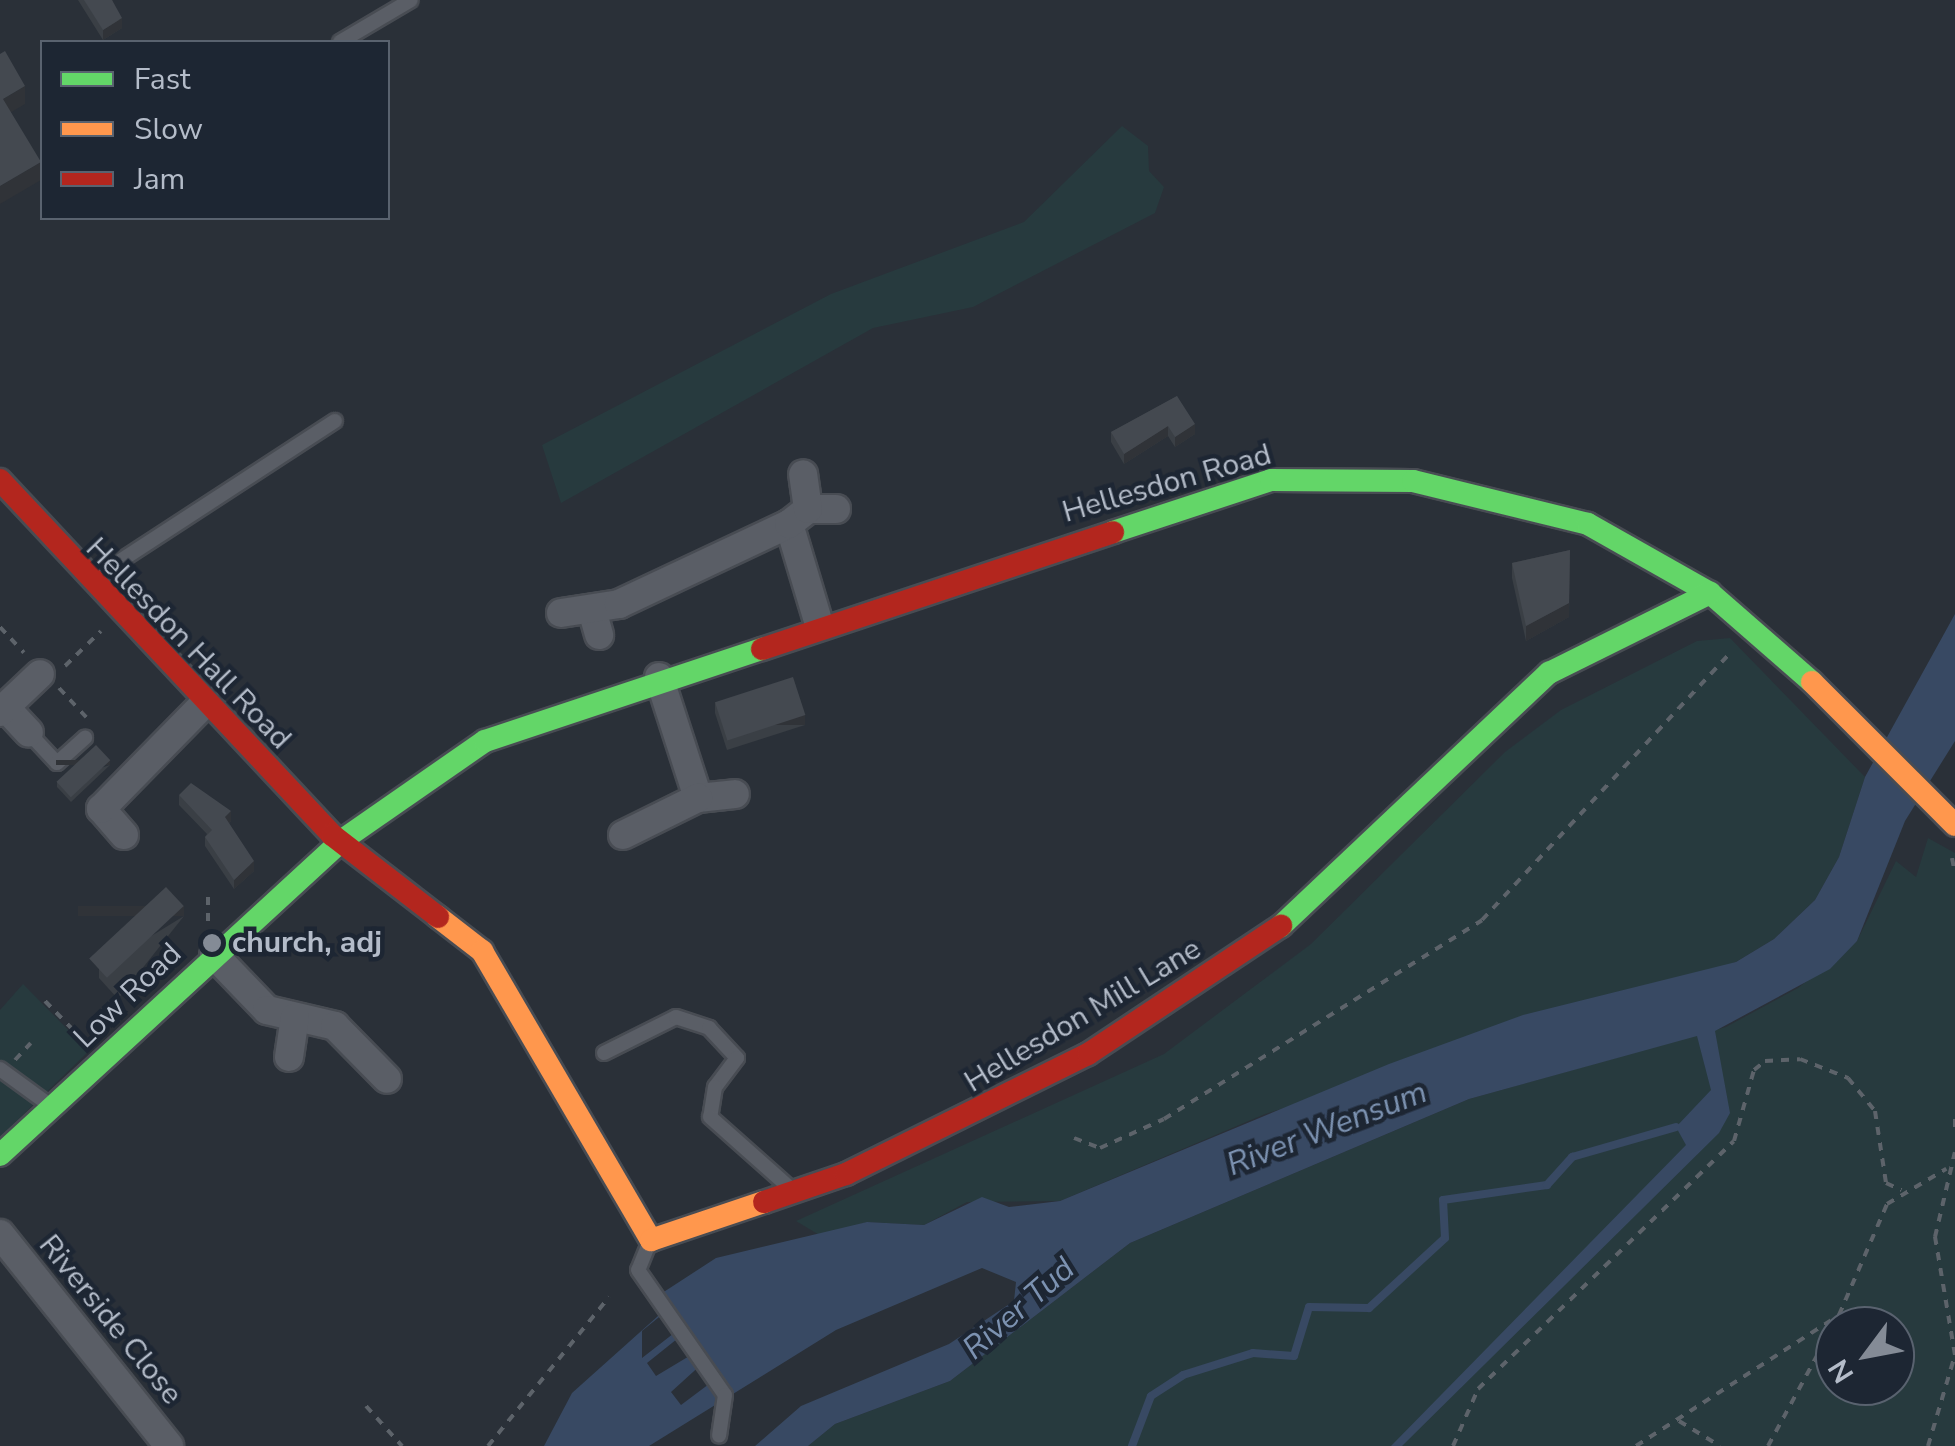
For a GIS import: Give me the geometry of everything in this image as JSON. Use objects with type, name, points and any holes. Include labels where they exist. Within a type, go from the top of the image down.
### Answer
[{"type":"street","points":[[803,474],[811,514],[819,624]]},
{"type":"street","name":"Hellesdon Road","points":[[341,841],[486,742],[659,677],[1271,480],[1344,476],[1532,506],[1588,524],[1710,592],[1874,740],[1955,825]]},
{"type":"street","name":"Hellesdon Hall Road","points":[[0,480],[117,615],[341,841]]},
{"type":"street","points":[[561,612],[595,622],[811,514]]},
{"type":"street","name":"Hellesdon Mill Lane","points":[[650,1240],[794,1192],[1003,1102],[1172,1002],[1311,902],[1549,673],[1710,592]]},
{"type":"street","points":[[29,734],[3,710],[45,677]]},
{"type":"street","points":[[659,677],[698,798]]},
{"type":"street","points":[[124,835],[100,808],[203,705]]},
{"type":"street","points":[[622,835],[698,798],[735,794]]},
{"type":"street","points":[[341,841],[458,931],[506,982],[650,1240]]},
{"type":"street","name":"Low Road","points":[[0,1155],[341,841]]},
{"type":"street","points":[[214,955],[267,1010],[335,1026],[386,1080]]},
{"type":"street","points":[[290,1057],[295,1018]]},
{"type":"street","name":"Riverside Close","points":[[0,1234],[169,1446]]},
{"type":"lane","points":[[343,40],[411,0]]},
{"type":"lane","points":[[87,583],[335,422]]},
{"type":"lane","points":[[29,734],[57,764],[85,738]]},
{"type":"lane","points":[[604,1053],[676,1018],[709,1028],[737,1058],[715,1087],[710,1117],[794,1192]]},
{"type":"lane","points":[[0,1069],[52,1108]]},
{"type":"lane","points":[[650,1240],[638,1270],[651,1295],[725,1395],[720,1436]]},
{"type":"path","points":[[1074,1138],[1100,1148],[1164,1120],[1482,920],[1593,794],[1695,700],[1736,638],[1731,611]]},
{"type":"path","points":[[45,677],[117,615]]},
{"type":"path","points":[[45,1001],[86,1044]]},
{"type":"path","points":[[1453,1446],[1478,1389],[1734,1141],[1754,1070],[1765,1061],[1800,1060],[1848,1078],[1875,1111],[1886,1183],[1901,1190]]},
{"type":"path","points":[[1955,1120],[1955,1135]]},
{"type":"path","points":[[1928,1446],[1955,1355],[1935,1236],[1946,1169],[1955,1152]]},
{"type":"path","points":[[1843,1306],[1901,1190],[1946,1169]]},
{"type":"path","points":[[488,1446],[609,1297]]},
{"type":"path","points":[[1636,1446],[1815,1331]]},
{"type":"path","points":[[1768,1446],[1815,1359]]},
{"type":"path","points":[[366,1406],[402,1446]]},
{"type":"path","points":[[1679,1421],[1720,1446]]},
{"type":"green space","points":[[1122,126],[1148,146],[1149,171],[1164,187],[1155,213],[973,307],[873,328],[561,503],[542,445],[831,294],[1024,222]]},
{"type":"green space","points":[[1730,638],[1865,777],[1839,857],[1815,900],[1774,939],[1736,962],[1265,1114],[1060,1201],[967,1202],[924,1225],[867,1222],[821,1236],[796,1221],[1164,1054],[1311,944],[1505,752],[1561,710],[1697,641]]},
{"type":"green space","points":[[1928,838],[1955,853],[1955,1446],[808,1446],[835,1424],[950,1381],[1130,1243],[1469,1099],[1726,1027],[1798,988],[1857,941],[1896,861],[1916,877]]},
{"type":"green space","points":[[23,984],[89,1051],[0,1137],[0,1010]]},
{"type":"water","points":[[1955,614],[1955,741],[1905,821],[1857,941],[1830,969],[1715,1031],[1730,1113],[1719,1133],[1402,1446],[1391,1446],[1686,1145],[1676,1127],[1711,1090],[1697,1036],[1469,1099],[1130,1243],[950,1381],[835,1424],[808,1446],[755,1446],[801,1406],[949,1344],[1014,1301],[1016,1282],[982,1268],[836,1330],[649,1446],[544,1446],[572,1393],[658,1316],[656,1297],[716,1258],[867,1222],[924,1225],[982,1197],[1009,1207],[1060,1201],[1389,1064],[1523,1015],[1736,962],[1774,939],[1815,900],[1839,857],[1865,777]],"holes":[[[664,1313],[678,1330],[642,1358],[642,1331]],[[682,1335],[696,1352],[656,1376],[647,1363]],[[704,1362],[717,1378],[681,1405],[671,1392]]]},
{"type":"building","points":[[84,0],[112,0],[122,18],[103,30]]},
{"type":"building","points":[[5,51],[25,86],[3,99],[40,163],[0,186],[0,54]]},
{"type":"building","points":[[1177,396],[1195,424],[1175,437],[1168,426],[1124,454],[1111,432]]},
{"type":"building","points":[[1570,550],[1569,603],[1526,626],[1512,563]]},
{"type":"building","points":[[793,677],[805,715],[727,740],[715,702]]},
{"type":"building","points":[[96,745],[110,760],[71,797],[57,782]]},
{"type":"building","points":[[191,783],[231,811],[225,817],[254,861],[234,880],[205,837],[212,830],[179,795]]},
{"type":"building","points":[[166,887],[184,906],[107,978],[89,959]]},
{"type":"waterway","points":[[1132,1446],[1151,1396],[1183,1375],[1253,1353],[1294,1356],[1309,1307],[1369,1308],[1445,1238],[1443,1200],[1547,1185],[1572,1157],[1676,1127]]},
{"type":"traffic: fast","points":[[1113,532],[1271,480],[1413,481],[1588,524],[1710,593],[1812,682]]},
{"type":"traffic: fast","points":[[1281,926],[1549,673],[1710,593]]},
{"type":"traffic: fast","points":[[0,1155],[341,841],[485,741],[762,649]]},
{"type":"traffic: slow","points":[[1812,682],[1955,825]]},
{"type":"traffic: slow","points":[[438,917],[482,951],[651,1240],[764,1202]]},
{"type":"traffic: jam","points":[[0,480],[332,835],[438,917]]},
{"type":"traffic: jam","points":[[762,649],[1113,532]]},
{"type":"traffic: jam","points":[[764,1202],[846,1174],[1088,1054],[1281,926]]},
{"type":"place","name":"church, adj","points":[[212,943]]},
{"type":"water label","name":"River Wensum","points":[[1327,1129]]},
{"type":"water label","name":"River Tud","points":[[1019,1309]]}]
